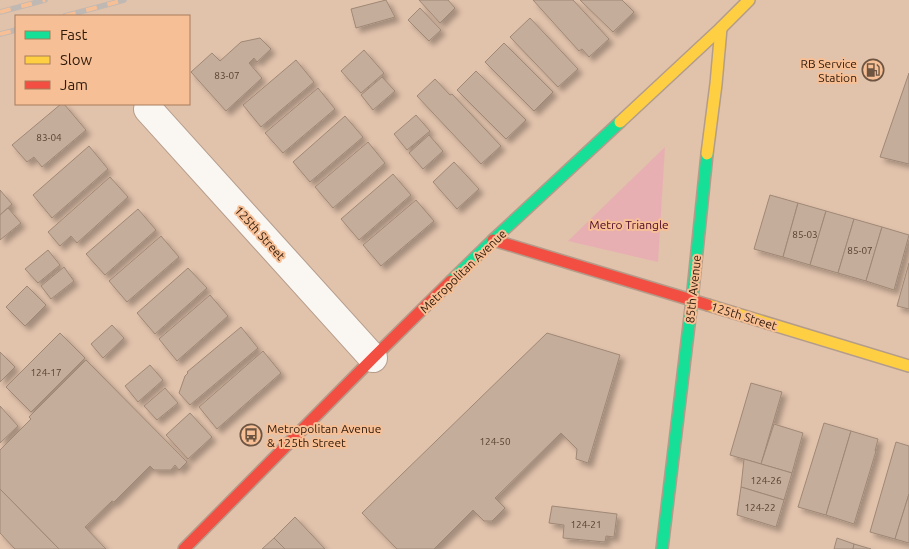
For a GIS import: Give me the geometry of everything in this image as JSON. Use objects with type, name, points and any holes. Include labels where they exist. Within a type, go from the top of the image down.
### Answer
[{"type":"street","name":"Metropolitan Avenue","points":[[184,549],[493,240],[749,0]]},
{"type":"street","name":"85th Avenue","points":[[662,549],[692,300],[721,28]]},
{"type":"street","name":"125th Street","points":[[148,109],[373,358]]},
{"type":"street","name":"125th Street","points":[[493,240],[909,366]]},
{"type":"green space","name":"Metro Triangle","points":[[665,147],[658,262],[568,241]]},
{"type":"building","points":[[386,0],[395,17],[356,28],[351,9]]},
{"type":"building","points":[[419,0],[448,0],[455,8],[440,23]]},
{"type":"building","points":[[533,0],[573,0],[609,39],[589,57],[582,49],[579,51]]},
{"type":"building","points":[[580,0],[622,0],[634,12],[613,32]]},
{"type":"building","points":[[420,8],[441,30],[429,41],[408,20]]},
{"type":"building","points":[[530,18],[578,69],[558,87],[510,37]]},
{"type":"building","points":[[260,38],[271,49],[257,62],[254,58],[249,63],[262,78],[226,111],[191,72],[212,53],[220,61],[241,42]]},
{"type":"building","points":[[504,43],[553,92],[534,111],[485,62]]},
{"type":"building","points":[[364,50],[384,73],[361,93],[341,71]]},
{"type":"building","points":[[296,60],[314,82],[261,127],[243,105]]},
{"type":"building","points":[[476,71],[526,120],[506,139],[457,90]]},
{"type":"building","points":[[909,73],[909,164],[880,157]]},
{"type":"building","points":[[382,77],[395,91],[373,110],[361,95]]},
{"type":"building","points":[[435,79],[450,95],[452,94],[501,146],[481,164],[417,96]]},
{"type":"building","points":[[318,88],[335,109],[283,153],[265,133]]},
{"type":"building","points":[[60,105],[65,105],[86,130],[42,167],[34,157],[27,162],[12,145]]},
{"type":"building","points":[[416,115],[430,131],[407,150],[394,134]]},
{"type":"building","points":[[345,116],[363,137],[310,182],[293,162]]},
{"type":"building","points":[[429,135],[443,151],[423,169],[409,153]]},
{"type":"building","points":[[368,142],[385,163],[333,208],[315,187]]},
{"type":"building","points":[[89,146],[108,169],[52,218],[33,195]]},
{"type":"building","points":[[454,162],[479,189],[457,209],[433,182]]},
{"type":"building","points":[[393,174],[411,195],[359,240],[341,219]]},
{"type":"building","points":[[110,177],[128,197],[77,243],[71,236],[60,246],[48,232]]},
{"type":"building","points":[[0,190],[12,204],[0,215]]},
{"type":"building","points":[[770,195],[798,203],[783,257],[754,249]]},
{"type":"building","points":[[416,200],[434,221],[381,266],[363,245]]},
{"type":"building","points":[[798,203],[826,211],[810,265],[783,257]]},
{"type":"building","points":[[8,208],[21,223],[0,240],[0,215]]},
{"type":"building","points":[[138,209],[156,230],[105,275],[86,254]]},
{"type":"building","points":[[826,211],[854,219],[838,273],[810,265]]},
{"type":"building","points":[[854,219],[882,227],[866,281],[838,273]]},
{"type":"building","points":[[882,227],[909,235],[894,290],[866,281]]},
{"type":"building","points":[[161,236],[179,257],[127,302],[109,281]]},
{"type":"building","points":[[48,250],[60,265],[38,283],[25,269]]},
{"type":"building","points":[[909,263],[909,309],[897,306]]},
{"type":"building","points":[[64,267],[74,281],[51,299],[41,286]]},
{"type":"building","points":[[188,268],[207,288],[155,334],[137,313]]},
{"type":"building","points":[[27,286],[46,305],[25,326],[6,307]]},
{"type":"building","points":[[210,295],[228,316],[177,361],[159,339]]},
{"type":"building","points":[[112,325],[124,338],[103,358],[91,344]]},
{"type":"building","points":[[241,327],[258,348],[190,405],[179,393],[187,372]]},
{"type":"building","points":[[60,333],[85,358],[31,412],[6,387]]},
{"type":"building","points":[[547,333],[620,355],[588,463],[576,459],[577,449],[561,433],[495,498],[505,508],[492,521],[484,521],[473,510],[434,549],[397,549],[362,513]]},
{"type":"building","points":[[263,351],[281,373],[217,429],[199,407]]},
{"type":"building","points":[[0,352],[15,367],[0,382]]},
{"type":"building","points":[[86,360],[187,462],[179,470],[175,465],[171,470],[154,470],[150,466],[114,502],[112,501],[85,527],[106,549],[59,549],[0,489],[0,450],[31,419],[29,417]]},
{"type":"building","points":[[150,365],[163,380],[138,402],[125,386]]},
{"type":"building","points":[[751,383],[782,392],[761,464],[730,455]]},
{"type":"building","points":[[165,388],[178,403],[157,420],[144,406]]},
{"type":"building","points":[[0,406],[18,426],[0,443]]},
{"type":"building","points":[[190,413],[212,437],[188,459],[166,435]]},
{"type":"building","points":[[824,423],[851,431],[826,515],[798,507]]},
{"type":"building","points":[[774,424],[803,433],[792,473],[761,464]]},
{"type":"building","points":[[851,431],[878,439],[854,524],[826,515]]},
{"type":"building","points":[[896,442],[909,446],[909,494],[895,539],[870,532]]},
{"type":"building","points":[[744,459],[792,473],[784,500],[741,487]]},
{"type":"building","points":[[741,487],[784,500],[776,527],[737,515]]},
{"type":"building","points":[[0,489],[59,549],[15,549],[0,533]]},
{"type":"building","points":[[909,494],[909,543],[895,539]]},
{"type":"building","points":[[552,506],[617,514],[614,537],[606,536],[605,542],[563,538],[564,525],[549,523]]},
{"type":"building","points":[[295,517],[325,549],[285,549],[274,538]]},
{"type":"building","points":[[274,538],[285,549],[262,549]]},
{"type":"building","points":[[837,538],[854,544],[853,549],[834,549]]},
{"type":"building","points":[[854,544],[871,549],[853,549]]},
{"type":"railway","points":[[0,12],[45,0]]},
{"type":"railway","points":[[69,15],[124,0]]},
{"type":"railway","points":[[0,34],[15,30]]},
{"type":"traffic: fast","points":[[451,281],[620,122]]},
{"type":"traffic: fast","points":[[662,549],[692,300],[707,154]]},
{"type":"traffic: slow","points":[[620,122],[749,0]]},
{"type":"traffic: slow","points":[[707,154],[721,28]]},
{"type":"traffic: slow","points":[[708,305],[909,366]]},
{"type":"traffic: jam","points":[[493,240],[708,305]]},
{"type":"traffic: jam","points":[[184,549],[451,281]]},
{"type":"place","name":"RB Service Station","points":[[873,70]]},
{"type":"place","name":"Metropolitan Avenue & 125th Street","points":[[251,435]]}]
